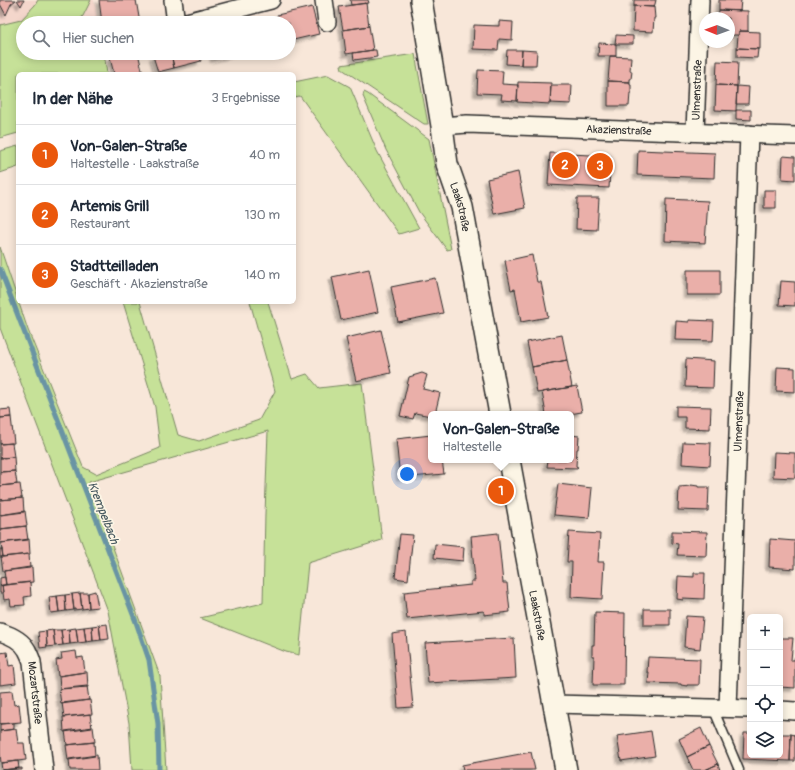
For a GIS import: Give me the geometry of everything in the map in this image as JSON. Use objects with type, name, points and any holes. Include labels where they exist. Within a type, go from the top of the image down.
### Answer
[{"type":"street","points":[[173,0],[175,16]]},
{"type":"street","points":[[210,16],[271,0]]},
{"type":"street","points":[[324,0],[327,22]]},
{"type":"street","name":"Laakstraße","points":[[421,0],[447,164],[462,207],[499,411]]},
{"type":"street","name":"Ulmenstraße","points":[[695,132],[700,0]]},
{"type":"street","name":"Akazienstraße","points":[[442,126],[467,124],[795,136]]},
{"type":"street","name":"Ulmenstraße","points":[[720,708],[749,134]]},
{"type":"street","name":"Laakstraße","points":[[509,463],[566,770]]},
{"type":"street","name":"Mozartstraße","points":[[0,632],[18,641],[26,649],[32,662],[44,770]]},
{"type":"street","points":[[554,704],[747,709]]},
{"type":"street","points":[[783,710],[795,711]]},
{"type":"lane","points":[[720,708],[739,770]]},
{"type":"shaded area","points":[[0,0],[94,0],[97,16],[16,16],[16,30],[0,46]]},
{"type":"green space","points":[[38,0],[91,0],[83,16],[25,16]]},
{"type":"green space","points":[[16,21],[16,60],[105,60],[107,72],[16,72],[16,134],[0,138],[0,25]]},
{"type":"green space","points":[[415,54],[428,124],[424,124],[342,69],[341,65]]},
{"type":"green space","points":[[328,75],[350,87],[377,151],[419,228],[399,234],[300,96],[296,97],[296,82]]},
{"type":"green space","points":[[364,92],[429,139],[451,249],[447,250],[419,212],[386,150],[363,96]]},
{"type":"green space","points":[[16,147],[16,168],[0,173],[0,151]]},
{"type":"green space","points":[[0,247],[16,294],[16,304],[19,304],[28,330],[83,467],[96,474],[160,448],[155,407],[124,304],[141,304],[178,435],[199,441],[259,420],[275,391],[251,304],[269,304],[292,379],[307,374],[319,388],[362,383],[382,540],[308,563],[299,655],[286,652],[200,618],[263,603],[268,431],[89,482],[160,676],[166,770],[132,770],[129,723],[108,611],[0,328]]},
{"type":"building","points":[[0,0],[16,0],[11,4],[6,15],[0,4]]},
{"type":"building","points":[[17,0],[24,0],[21,6]]},
{"type":"building","points":[[99,0],[136,0],[139,16],[101,16]]},
{"type":"building","points":[[350,0],[368,0],[369,3],[351,5]]},
{"type":"building","points":[[634,0],[656,0],[654,7],[634,6]]},
{"type":"building","points":[[719,0],[741,0],[740,11],[719,10]]},
{"type":"building","points":[[366,3],[369,26],[343,30],[339,7]]},
{"type":"building","points":[[634,6],[654,7],[655,18],[653,32],[633,31]]},
{"type":"building","points":[[312,7],[319,34],[296,39],[296,16],[277,15]]},
{"type":"building","points":[[719,10],[748,11],[748,31],[739,31],[739,35],[735,35],[735,12],[719,12]]},
{"type":"building","points":[[499,21],[513,22],[512,40],[499,39],[498,50],[473,49],[474,25],[499,26]]},
{"type":"building","points":[[369,26],[373,50],[346,54],[343,30]]},
{"type":"building","points":[[739,31],[760,32],[760,49],[737,48]]},
{"type":"building","points":[[616,35],[633,36],[633,44],[615,44]]},
{"type":"building","points":[[599,43],[616,44],[616,56],[598,56]]},
{"type":"building","points":[[737,48],[758,49],[757,58],[737,57]]},
{"type":"building","points":[[376,50],[377,57],[354,60],[353,53]]},
{"type":"building","points":[[507,50],[522,50],[521,65],[506,64]]},
{"type":"building","points":[[522,50],[537,51],[536,65],[521,65]]},
{"type":"building","points":[[610,56],[631,57],[630,71],[632,71],[630,82],[608,81]]},
{"type":"building","points":[[110,60],[140,60],[143,72],[114,72]]},
{"type":"building","points":[[154,60],[172,60],[174,68],[158,72]]},
{"type":"building","points":[[172,60],[201,60],[201,61],[174,68]]},
{"type":"building","points":[[717,61],[738,62],[737,86],[716,85]]},
{"type":"building","points":[[478,70],[503,71],[502,84],[518,85],[517,101],[501,100],[502,94],[477,93]]},
{"type":"building","points":[[608,81],[630,82],[631,93],[629,106],[608,106]]},
{"type":"building","points":[[518,82],[551,83],[550,104],[517,102]]},
{"type":"building","points":[[551,85],[572,85],[571,104],[550,103]]},
{"type":"building","points":[[716,85],[737,86],[736,111],[715,110]]},
{"type":"building","points":[[737,86],[749,87],[748,104],[736,104]]},
{"type":"building","points":[[736,110],[751,110],[751,120],[736,119]]},
{"type":"building","points":[[638,150],[715,153],[714,178],[637,175]]},
{"type":"building","points":[[550,153],[611,156],[609,188],[548,185]]},
{"type":"building","points":[[783,156],[795,157],[795,180],[782,179]]},
{"type":"building","points":[[518,172],[525,208],[494,214],[487,179]]},
{"type":"building","points":[[764,190],[776,190],[776,208],[764,208]]},
{"type":"building","points":[[577,198],[599,198],[597,230],[576,229]]},
{"type":"building","points":[[666,199],[708,201],[705,243],[665,241]]},
{"type":"building","points":[[532,255],[537,282],[541,282],[548,317],[521,322],[515,289],[511,290],[505,261]]},
{"type":"building","points":[[369,269],[378,312],[341,320],[332,277]]},
{"type":"building","points":[[687,270],[720,270],[720,295],[687,295]]},
{"type":"building","points":[[435,278],[443,313],[398,322],[391,287]]},
{"type":"building","points":[[781,281],[795,282],[795,306],[779,305]]},
{"type":"building","points":[[689,320],[714,321],[713,341],[675,340],[676,321],[689,322]]},
{"type":"building","points":[[381,330],[391,373],[356,381],[346,338]]},
{"type":"building","points":[[562,335],[567,360],[532,367],[527,342]]},
{"type":"building","points":[[686,359],[714,361],[713,388],[685,387]]},
{"type":"building","points":[[567,360],[572,387],[537,393],[532,367]]},
{"type":"building","points":[[777,367],[795,368],[795,392],[776,391]]},
{"type":"building","points":[[422,373],[427,375],[423,389],[440,393],[436,411],[428,411],[428,415],[415,413],[413,419],[400,416],[409,377]]},
{"type":"building","points":[[577,386],[582,412],[574,413],[574,411],[545,411],[542,392]]},
{"type":"building","points":[[676,406],[711,407],[710,429],[685,428],[685,417],[676,417]]},
{"type":"building","points":[[10,409],[11,417],[0,418],[0,410]]},
{"type":"building","points":[[11,417],[14,443],[0,444],[0,418]]},
{"type":"building","points":[[428,435],[428,463],[442,463],[444,474],[400,478],[396,439]]},
{"type":"building","points":[[574,435],[579,436],[577,468],[547,467],[548,463],[574,463]]},
{"type":"building","points":[[683,442],[711,443],[710,466],[682,464]]},
{"type":"building","points":[[12,443],[14,457],[0,458],[0,444]]},
{"type":"building","points":[[774,452],[795,453],[795,478],[773,477]]},
{"type":"building","points":[[14,457],[15,471],[0,472],[0,458]]},
{"type":"building","points":[[15,471],[17,484],[0,486],[0,472]]},
{"type":"building","points":[[20,484],[22,498],[0,500],[0,486]]},
{"type":"building","points":[[558,484],[592,488],[589,518],[554,515]]},
{"type":"building","points":[[691,485],[698,487],[709,487],[708,511],[678,510],[679,487]]},
{"type":"building","points":[[23,498],[24,512],[0,515],[0,500]]},
{"type":"building","points":[[25,511],[27,526],[0,529],[0,515]]},
{"type":"building","points":[[26,526],[28,540],[0,543],[0,529]]},
{"type":"building","points":[[672,531],[707,532],[706,556],[677,555],[678,544],[672,543]]},
{"type":"building","points":[[569,532],[600,534],[598,562],[604,562],[602,599],[571,597],[572,562],[567,562]]},
{"type":"building","points":[[498,533],[503,583],[507,583],[510,612],[484,615],[484,611],[407,619],[404,592],[471,585],[471,581],[475,581],[471,536]]},
{"type":"building","points":[[400,534],[413,535],[408,580],[395,578]]},
{"type":"building","points":[[29,539],[30,554],[3,557],[1,543]]},
{"type":"building","points":[[770,539],[795,541],[795,569],[769,567]]},
{"type":"building","points":[[435,544],[464,547],[463,561],[434,558]]},
{"type":"building","points":[[0,549],[2,549],[3,557],[0,557]]},
{"type":"building","points":[[29,554],[30,568],[3,571],[1,557]]},
{"type":"building","points":[[32,567],[33,582],[6,585],[4,571]]},
{"type":"building","points":[[694,573],[705,573],[704,599],[677,599],[678,576],[694,577]]},
{"type":"building","points":[[5,577],[6,585],[0,586],[0,578]]},
{"type":"building","points":[[30,582],[31,596],[24,597],[25,605],[11,606],[10,599],[4,600],[2,585]]},
{"type":"building","points":[[2,585],[3,593],[0,593],[0,586]]},
{"type":"building","points":[[95,591],[98,607],[89,608],[88,593]]},
{"type":"building","points":[[80,593],[82,609],[74,610],[72,594]]},
{"type":"building","points":[[80,593],[88,593],[89,608],[82,609]]},
{"type":"building","points":[[72,594],[74,610],[66,611],[65,595]]},
{"type":"building","points":[[65,595],[66,611],[59,612],[57,596]]},
{"type":"building","points":[[57,596],[59,612],[51,613],[49,597]]},
{"type":"building","points":[[644,609],[670,609],[670,625],[644,625]]},
{"type":"building","points":[[595,612],[625,613],[624,685],[593,685],[594,656],[592,656],[592,645],[594,645]]},
{"type":"building","points":[[686,616],[703,617],[700,649],[684,647]]},
{"type":"building","points":[[107,624],[109,639],[101,640],[99,625]]},
{"type":"building","points":[[99,625],[101,640],[93,641],[92,626]]},
{"type":"building","points":[[92,626],[93,641],[86,642],[84,627]]},
{"type":"building","points":[[84,627],[86,642],[78,643],[76,628]]},
{"type":"building","points":[[76,628],[78,643],[70,644],[69,629]]},
{"type":"building","points":[[69,629],[70,644],[63,645],[61,630]]},
{"type":"building","points":[[53,630],[61,630],[63,645],[55,646]]},
{"type":"building","points":[[53,630],[55,646],[47,647],[46,631]]},
{"type":"building","points":[[46,631],[47,647],[40,648],[38,632]]},
{"type":"building","points":[[406,632],[413,707],[398,708],[392,634]]},
{"type":"building","points":[[514,638],[516,678],[428,683],[425,643]]},
{"type":"building","points":[[783,638],[793,638],[791,660],[794,660],[795,657],[795,688],[783,687]]},
{"type":"building","points":[[76,651],[77,658],[83,657],[85,672],[58,676],[56,660],[62,659],[61,653]]},
{"type":"building","points":[[7,652],[9,666],[14,665],[16,683],[0,685],[0,653]]},
{"type":"building","points":[[648,657],[700,659],[699,685],[687,686],[681,684],[648,683]]},
{"type":"building","points":[[87,672],[88,687],[60,689],[59,676]]},
{"type":"building","points":[[87,686],[89,700],[61,704],[59,689]]},
{"type":"building","points":[[12,691],[14,705],[19,704],[21,722],[0,724],[0,692]]},
{"type":"building","points":[[90,700],[92,714],[64,717],[62,703]]},
{"type":"building","points":[[90,714],[92,728],[64,732],[63,717]]},
{"type":"building","points":[[14,723],[14,729],[0,731],[0,724]]},
{"type":"building","points":[[93,727],[95,742],[67,745],[65,731]]},
{"type":"building","points":[[701,728],[709,746],[687,757],[679,739]]},
{"type":"building","points":[[16,729],[18,743],[24,743],[26,760],[1,763],[0,731]]},
{"type":"building","points":[[651,731],[655,756],[621,761],[617,736]]},
{"type":"building","points":[[744,733],[747,733],[747,758],[783,758],[783,734],[791,734],[790,761],[743,759]]},
{"type":"building","points":[[791,734],[795,735],[795,761],[790,761]]},
{"type":"building","points":[[94,742],[95,756],[68,760],[66,745]]},
{"type":"building","points":[[709,746],[718,764],[705,770],[693,770],[687,757]]},
{"type":"building","points":[[531,752],[535,770],[463,770],[462,765]]},
{"type":"building","points":[[97,755],[98,770],[70,770],[69,759]]},
{"type":"building","points":[[18,761],[19,768],[2,770],[1,763]]},
{"type":"building","points":[[718,764],[720,770],[705,770]]},
{"type":"building","points":[[22,768],[22,770],[2,770]]},
{"type":"waterway","name":"Krempelbach","points":[[0,269],[136,622],[149,660],[158,724],[159,770]]},
{"type":"place","name":"Artemis Grill","points":[[565,165]]},
{"type":"place","name":"Stadtteilladen","points":[[600,166]]},
{"type":"place","name":"Von-Galen-Straße","points":[[501,491]]}]
